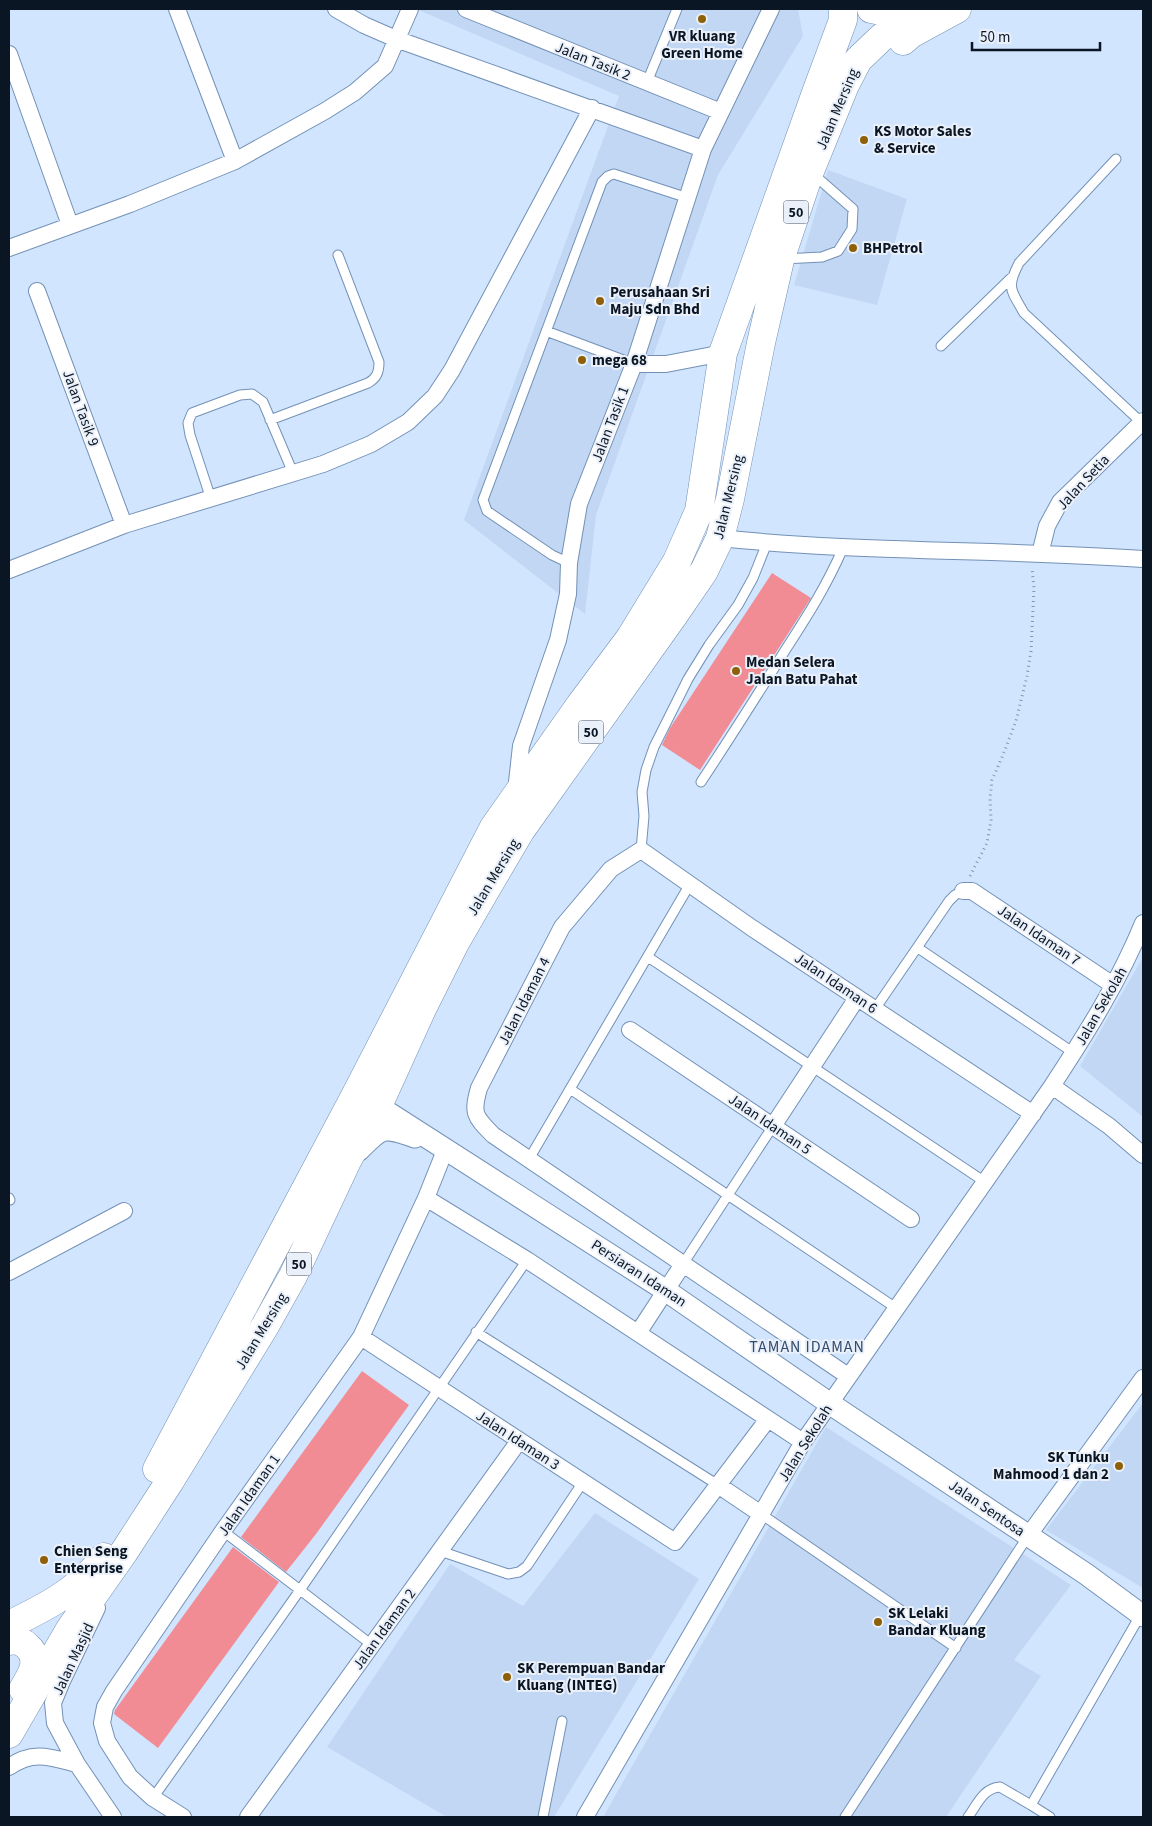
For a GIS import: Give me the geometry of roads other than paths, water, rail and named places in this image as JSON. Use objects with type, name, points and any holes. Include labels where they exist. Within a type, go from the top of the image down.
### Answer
[{"type":"highway","points":[[826,9],[833,48]]},
{"type":"highway","name":"Jalan Mersing","points":[[9,1625],[51,1604],[91,1574],[132,1518],[494,827],[630,638],[677,561],[700,512],[723,353],[843,20],[843,9]]},
{"type":"highway","name":"50","points":[[871,9],[897,14],[921,10]]},
{"type":"highway","points":[[833,116],[871,66],[911,34],[957,9]]},
{"type":"highway","name":"Jalan Mersing","points":[[9,1734],[70,1629],[124,1552],[170,1481],[265,1326],[293,1276],[347,1161],[378,1106],[422,1009],[455,943],[512,845],[704,571],[720,538],[730,499],[761,343],[780,260],[810,171],[858,60],[881,38],[921,10]]},
{"type":"highway","points":[[9,1641],[24,1643],[34,1655],[34,1666],[30,1676],[9,1714]]},
{"type":"street","points":[[178,9],[234,161]]},
{"type":"street","points":[[336,9],[364,25],[396,39],[703,149]]},
{"type":"street","points":[[9,248],[130,204],[234,161],[281,137],[355,92],[385,66],[410,9]]},
{"type":"street","name":"Jalan Tasik 2","points":[[466,9],[721,112]]},
{"type":"street","name":"Jalan Tasik 1","points":[[515,796],[521,746],[558,640],[568,594],[569,563],[579,504],[634,364],[703,149],[771,9]]},
{"type":"street","points":[[9,54],[70,225]]},
{"type":"street","points":[[9,570],[124,525],[323,464],[371,444],[408,422],[435,396],[474,331],[592,108]]},
{"type":"street","name":"Jalan Tasik 9","points":[[37,290],[124,525]]},
{"type":"street","points":[[634,364],[666,364],[723,353]]},
{"type":"street","name":"Jalan Setia","points":[[1033,554],[1060,502],[1142,422]]},
{"type":"street","points":[[720,538],[843,548],[1143,559]]},
{"type":"street","name":"Jalan Idaman 6","points":[[641,850],[857,998],[1033,1114]]},
{"type":"street","name":"Jalan Idaman 4","points":[[641,850],[611,868],[562,927],[479,1088],[474,1106],[479,1121],[493,1135],[848,1376]]},
{"type":"street","name":"Jalan Idaman 7","points":[[963,891],[972,891],[1113,984]]},
{"type":"street","name":"Jalan Sekolah","points":[[585,1817],[803,1442],[1074,1053],[1132,952],[1143,923]]},
{"type":"street","points":[[773,1126],[857,998]]},
{"type":"street","name":"Jalan Idaman 5","points":[[630,1030],[911,1219]]},
{"type":"street","points":[[1052,1086],[1109,1126],[1143,1154]]},
{"type":"street","name":"Persiaran Idaman","points":[[378,1106],[666,1290],[829,1403]]},
{"type":"street","name":"Persiaran Idaman","points":[[347,1161],[376,1133],[390,1129],[446,1148]]},
{"type":"street","name":"Jalan Idaman 1","points":[[183,1817],[153,1798],[130,1777],[108,1740],[102,1723],[105,1708],[114,1691],[223,1531],[361,1337],[426,1198],[446,1148]]},
{"type":"street","points":[[426,1198],[527,1260],[803,1442]]},
{"type":"street","points":[[9,1272],[124,1211]]},
{"type":"street","points":[[638,1333],[683,1264]]},
{"type":"street","name":"Jalan Idaman 3","points":[[361,1337],[675,1542],[718,1485]]},
{"type":"street","points":[[1028,1536],[1143,1378]]},
{"type":"street","name":"Jalan Sentosa","points":[[829,1403],[1086,1574],[1142,1615]]},
{"type":"street","points":[[761,1514],[718,1485],[768,1419]]},
{"type":"street","name":"Jalan Idaman 2","points":[[248,1817],[519,1441]]},
{"type":"street","name":"Jalan Masjid","points":[[114,1817],[77,1764],[55,1723],[53,1703],[124,1552]]},
{"type":"street","points":[[9,1767],[20,1759],[44,1755],[77,1764]]},
{"type":"lane","points":[[647,82],[677,9]]},
{"type":"lane","points":[[941,346],[1011,278],[1019,263],[1116,158]]},
{"type":"lane","points":[[780,260],[822,257],[838,252],[852,229],[853,209],[810,171]]},
{"type":"lane","points":[[569,563],[552,556],[486,511],[483,500],[602,182],[608,176],[614,174],[688,198]]},
{"type":"lane","points":[[270,420],[375,379],[379,370],[379,362],[338,255]]},
{"type":"lane","points":[[1011,278],[1011,290],[1024,313],[1142,422]]},
{"type":"lane","points":[[546,331],[634,364]]},
{"type":"lane","points":[[211,499],[190,435],[188,423],[192,413],[240,394],[252,394],[263,402],[293,473]]},
{"type":"lane","points":[[641,850],[644,816],[642,792],[646,770],[654,747],[688,679],[742,598],[753,578],[766,543]]},
{"type":"lane","points":[[700,782],[755,699],[830,579],[843,548]]},
{"type":"lane","points":[[529,1159],[690,884]]},
{"type":"lane","points":[[875,1009],[949,901],[963,891]]},
{"type":"lane","points":[[918,948],[1074,1053]]},
{"type":"lane","points":[[648,957],[985,1182]]},
{"type":"lane","points":[[570,1089],[896,1308]]},
{"type":"lane","points":[[683,1264],[773,1126]]},
{"type":"lane","points":[[153,1798],[300,1590],[527,1260]]},
{"type":"lane","points":[[476,1332],[718,1485]]},
{"type":"lane","points":[[440,1551],[508,1574],[519,1572],[527,1566],[583,1482]]},
{"type":"lane","points":[[761,1514],[956,1648]]},
{"type":"lane","points":[[223,1531],[372,1646]]},
{"type":"lane","points":[[844,1817],[1028,1536]]},
{"type":"lane","points":[[1031,1805],[1142,1615]]},
{"type":"lane","points":[[543,1817],[562,1721]]},
{"type":"lane","points":[[968,1817],[987,1790],[995,1787],[1000,1787],[1050,1817]]},
{"type":"place","name":"VR kluang Green Home","points":[[702,19]]},
{"type":"place","name":"KS Motor Sales & Service","points":[[864,140]]},
{"type":"place","name":"BHPetrol","points":[[853,248]]},
{"type":"place","name":"Perusahaan Sri Maju Sdn Bhd","points":[[600,301]]},
{"type":"place","name":"mega 68","points":[[582,360]]},
{"type":"place","name":"Medan Selera Jalan Batu Pahat","points":[[736,671]]},
{"type":"place","name":"SK Tunku Mahmood 1 dan 2","points":[[1119,1466]]},
{"type":"place","name":"Chien Seng Enterprise","points":[[44,1560]]},
{"type":"place","name":"SK Lelaki Bandar Kluang","points":[[878,1622]]},
{"type":"place","name":"SK Perempuan Bandar Kluang (INTEG)","points":[[507,1677]]},
{"type":"district","name":"TAMAN IDAMAN","points":[[807,1346]]}]
